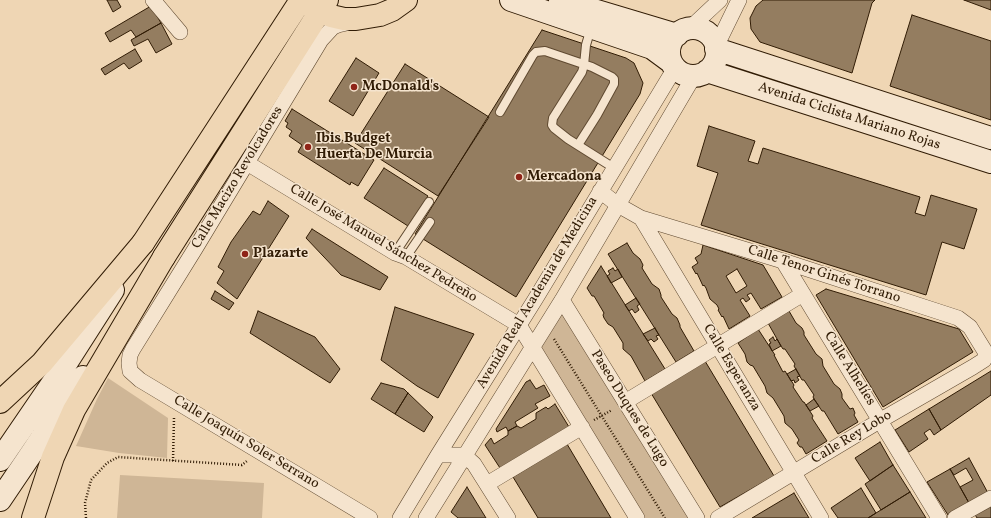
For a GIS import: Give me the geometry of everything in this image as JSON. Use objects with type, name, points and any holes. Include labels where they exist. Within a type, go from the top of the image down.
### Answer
[{"type":"main road","points":[[313,3],[344,19],[368,18],[380,15],[392,10],[406,0]]},
{"type":"main road","name":"Avenida Ciclista Mariano Rojas","points":[[511,0],[652,48],[687,69],[991,162]]},
{"type":"main road","points":[[560,0],[683,32],[700,30],[706,32],[714,41],[716,48],[715,61],[687,69],[670,48],[672,41],[683,32]]},
{"type":"main road","points":[[0,460],[65,366],[143,243],[313,3]]},
{"type":"main road","points":[[33,518],[53,457],[74,410],[313,3]]},
{"type":"main road","name":"Avenida Ciclista Mariano Rojas","points":[[716,48],[991,138]]},
{"type":"main road","points":[[0,402],[42,363],[143,243]]},
{"type":"main road","points":[[0,500],[164,257]]},
{"type":"street","points":[[153,0],[180,32]]},
{"type":"street","points":[[683,32],[720,0]]},
{"type":"street","points":[[716,48],[739,0]]},
{"type":"street","name":"Calle Macizo Revolcadores","points":[[129,363],[130,355],[133,349],[247,162],[281,117],[321,40],[330,30],[338,25],[368,18]]},
{"type":"street","name":"Avenida Real Academia de Medicina","points":[[400,518],[536,298],[614,168],[687,69]]},
{"type":"street","name":"Avenida Real Academia de Medicina","points":[[426,518],[562,300],[618,205],[687,69]]},
{"type":"street","name":"Calle José Manuel Sánchez Pedreño","points":[[247,162],[519,325]]},
{"type":"street","name":"Calle Tenor Ginés Torrano","points":[[600,191],[618,205],[641,218],[783,261],[958,318],[970,327],[987,356]]},
{"type":"street","name":"Calle Esperanza","points":[[641,218],[821,518]]},
{"type":"street","name":"Calle Alhelíes","points":[[783,261],[881,420],[939,518]]},
{"type":"street","points":[[625,402],[803,294]]},
{"type":"street","points":[[536,298],[562,300]]},
{"type":"street","name":"Paseo Duques de Lugo","points":[[562,300],[697,518]]},
{"type":"street","points":[[519,325],[637,518]]},
{"type":"street","name":"Calle Rey Lobo","points":[[718,518],[881,420],[973,367],[987,356]]},
{"type":"street","name":"Calle Joaquín Soler Serrano","points":[[129,363],[130,371],[134,375],[370,518]]},
{"type":"street","points":[[487,484],[582,427]]},
{"type":"street","points":[[438,455],[464,455],[474,464],[508,518]]},
{"type":"street","points":[[955,518],[991,498]]},
{"type":"lane","points":[[592,27],[586,45],[582,72],[552,122],[554,128],[614,168]]},
{"type":"lane","points":[[500,112],[536,52],[546,51],[592,67],[612,77],[615,82],[578,145]]},
{"type":"lane","points":[[401,255],[429,202]]},
{"type":"lane","points":[[401,255],[430,222]]},
{"type":"path","points":[[546,324],[665,518]]},
{"type":"path","points":[[173,461],[174,400]]},
{"type":"path","points":[[582,427],[625,402]]},
{"type":"path","points":[[86,518],[86,503],[91,480],[107,463],[118,458],[242,465],[258,451]]},
{"type":"shaded area","points":[[562,300],[697,518],[637,518],[532,346]]},
{"type":"shaded area","points":[[108,378],[168,418],[167,458],[119,453],[76,446]]},
{"type":"shaded area","points":[[120,475],[264,483],[262,518],[117,518]]},
{"type":"building","points":[[107,0],[117,0],[121,7],[113,12]]},
{"type":"building","points":[[763,0],[875,0],[872,3],[852,73],[760,42],[751,29],[750,18],[756,6]]},
{"type":"building","points":[[964,0],[991,0],[991,10]]},
{"type":"building","points":[[151,6],[161,23],[136,37],[131,30],[110,42],[105,33]]},
{"type":"building","points":[[912,15],[991,41],[991,120],[890,86]]},
{"type":"building","points":[[161,23],[172,44],[156,53],[148,39],[134,46],[131,40]]},
{"type":"building","name":"Mercadona","points":[[542,30],[626,58],[634,63],[643,83],[640,94],[516,297],[415,234]]},
{"type":"building","points":[[135,49],[142,61],[129,69],[124,63],[105,75],[101,69]]},
{"type":"building","name":"McDonald's","points":[[356,58],[379,73],[353,116],[329,101]]},
{"type":"building","points":[[405,64],[489,117],[438,196],[355,143]]},
{"type":"building","points":[[292,109],[374,160],[358,186],[351,182],[350,185],[298,152],[302,145],[289,136],[292,131],[286,127],[288,123],[285,121]]},
{"type":"building","points":[[709,126],[755,141],[748,161],[758,164],[763,148],[920,197],[915,213],[925,216],[931,195],[977,209],[964,249],[942,242],[926,295],[701,225],[718,173],[697,166]]},
{"type":"building","points":[[384,168],[428,196],[408,226],[364,198]]},
{"type":"building","name":"Plazarte","points":[[268,201],[289,216],[237,299],[217,283],[224,271],[218,267],[231,242],[253,211],[260,215]]},
{"type":"building","points":[[312,229],[388,277],[380,290],[341,275],[306,238]]},
{"type":"building","points":[[627,243],[633,253],[640,259],[643,265],[642,268],[652,284],[659,289],[661,297],[672,314],[677,318],[680,327],[694,351],[676,362],[608,254]]},
{"type":"building","points":[[703,245],[763,265],[782,297],[761,309],[751,293],[747,295],[750,299],[746,302],[743,298],[740,300],[750,316],[729,329],[723,316],[722,317],[718,310],[717,305],[710,299],[706,288],[704,285],[703,286],[697,273],[696,274],[692,267],[698,263],[695,258],[701,254]],"holes":[[[737,269],[747,286],[736,293],[726,276]]]},
{"type":"building","points":[[601,266],[665,369],[645,381],[631,356],[623,349],[623,343],[613,327],[608,324],[604,318],[604,313],[594,296],[592,296],[587,288]]},
{"type":"building","points":[[613,268],[615,271],[618,269],[622,277],[611,283],[607,276],[610,274],[608,271]]},
{"type":"building","points":[[826,289],[959,329],[973,352],[883,407],[816,295]]},
{"type":"building","points":[[215,291],[234,303],[229,310],[211,299]]},
{"type":"building","points":[[636,298],[640,304],[637,306],[639,310],[635,313],[632,309],[629,311],[625,305]]},
{"type":"building","points":[[395,307],[474,334],[438,398],[417,386],[381,360]]},
{"type":"building","points":[[258,311],[315,337],[340,369],[330,383],[250,333]]},
{"type":"building","points":[[789,311],[796,323],[802,328],[804,335],[816,354],[822,359],[823,366],[834,384],[840,389],[842,398],[850,409],[853,408],[855,413],[854,415],[858,422],[838,434],[824,411],[822,411],[814,399],[814,395],[804,380],[802,380],[794,366],[795,364],[785,349],[781,346],[768,323]]},
{"type":"building","points":[[655,328],[659,335],[656,336],[658,339],[654,342],[651,339],[648,341],[643,334]]},
{"type":"building","points":[[758,329],[775,355],[783,372],[785,371],[794,385],[793,387],[813,416],[812,418],[827,441],[806,454],[802,447],[800,447],[797,443],[799,440],[792,429],[785,423],[784,416],[773,398],[767,393],[765,386],[753,366],[747,362],[745,354],[738,343]]},
{"type":"building","points":[[773,337],[775,341],[777,339],[781,346],[772,351],[769,340]]},
{"type":"building","points":[[705,361],[774,476],[720,507],[651,393]]},
{"type":"building","points":[[796,369],[800,376],[797,377],[799,380],[795,383],[794,380],[791,381],[787,374]]},
{"type":"building","points":[[991,371],[991,395],[941,430],[929,409]]},
{"type":"building","points":[[530,380],[536,389],[544,385],[550,396],[535,404],[538,408],[515,422],[517,426],[508,431],[506,427],[497,432],[496,429],[526,382]]},
{"type":"building","points":[[381,383],[404,389],[408,393],[395,414],[371,399]]},
{"type":"building","points":[[408,393],[433,417],[424,432],[395,414]]},
{"type":"building","points":[[814,399],[819,406],[810,411],[806,405]]},
{"type":"building","points":[[555,404],[569,427],[500,468],[485,445],[491,438],[494,444],[508,435],[508,431],[517,426],[521,428],[536,419],[536,413],[546,407],[548,409]]},
{"type":"building","points":[[929,409],[941,430],[934,435],[930,429],[924,433],[928,439],[909,452],[895,430]]},
{"type":"building","points":[[880,442],[893,465],[870,481],[855,458]]},
{"type":"building","points":[[567,444],[611,518],[538,518],[513,477]]},
{"type":"building","points":[[969,458],[988,493],[969,503],[960,487],[973,480],[966,468],[954,475],[950,469]]},
{"type":"building","points":[[893,465],[910,492],[881,510],[865,484]]},
{"type":"building","points":[[950,469],[969,503],[948,515],[927,482]]},
{"type":"building","points":[[467,487],[486,518],[458,518],[451,512]]},
{"type":"building","points":[[861,488],[876,513],[868,518],[838,518],[831,508]]},
{"type":"building","points":[[910,492],[926,518],[868,518],[876,513]]},
{"type":"building","points":[[794,493],[809,518],[752,518]]},
{"type":"building","points":[[991,504],[991,518],[977,518],[974,513]]},
{"type":"place","name":"McDonald's","points":[[354,87]]},
{"type":"place","name":"Ibis Budget Huerta De Murcia","points":[[308,147]]},
{"type":"place","name":"Mercadona","points":[[519,177]]},
{"type":"place","name":"Plazarte","points":[[245,254]]}]
